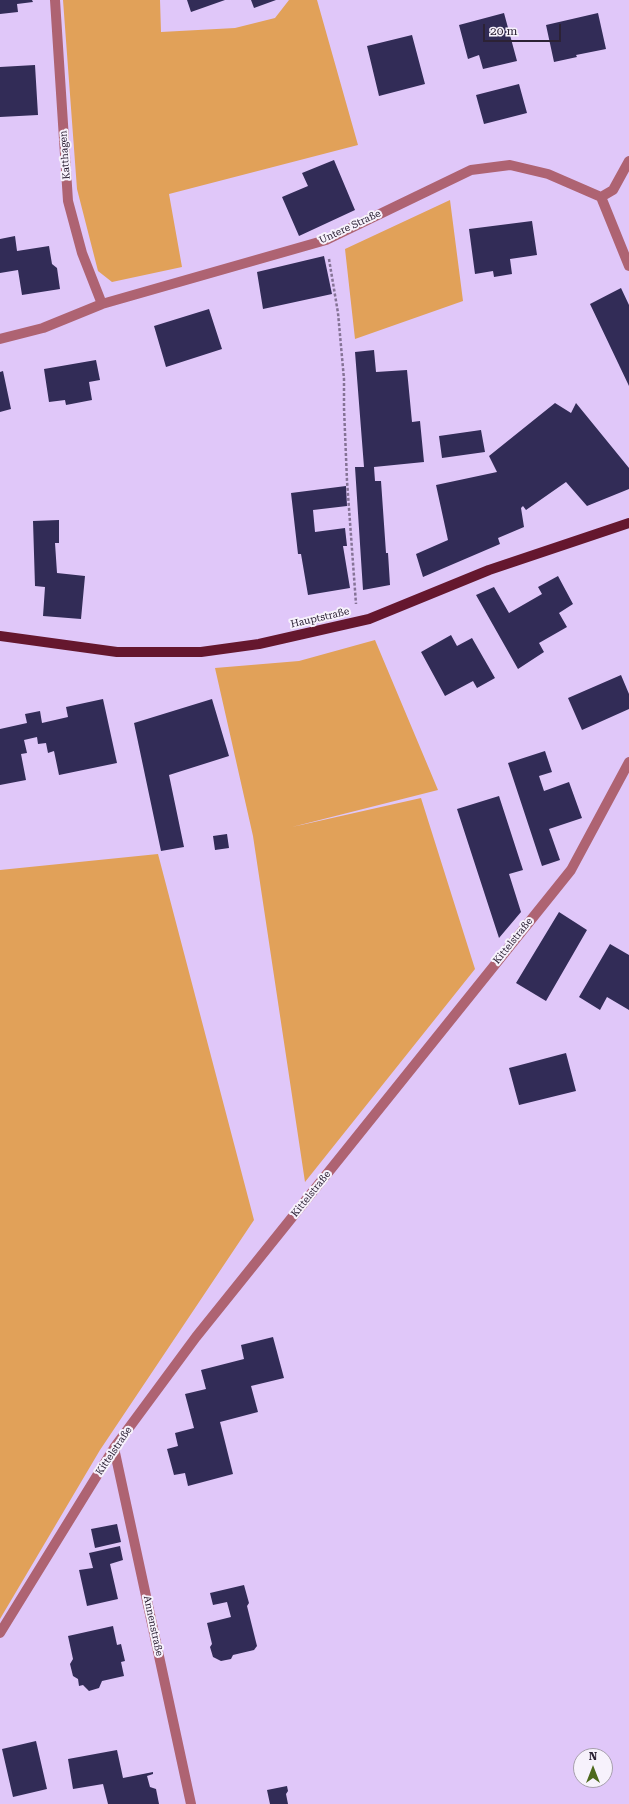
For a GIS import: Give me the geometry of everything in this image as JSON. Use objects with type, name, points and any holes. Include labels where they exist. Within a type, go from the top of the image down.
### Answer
[{"type":"main road","name":"Hauptstraße","points":[[0,636],[118,652],[200,652],[259,644],[357,622],[489,570],[629,523]]},
{"type":"street","name":"Katthagen","points":[[55,0],[68,201],[82,253],[102,304]]},
{"type":"street","points":[[629,161],[613,190],[601,197],[629,266]]},
{"type":"street","name":"Untere Straße","points":[[0,339],[43,328],[102,304],[326,240],[471,170],[510,165],[548,174],[601,197]]},
{"type":"street","name":"Kittelstraße","points":[[0,1633],[114,1448],[196,1336],[571,870],[629,762]]},
{"type":"street","name":"Annenstraße","points":[[114,1448],[191,1804]]},
{"type":"path","points":[[326,240],[338,313],[344,379],[347,482],[357,622]]},
{"type":"shaded area","points":[[63,0],[160,0],[161,32],[235,28],[275,18],[289,0],[317,0],[358,145],[169,194],[182,267],[112,282],[98,271],[77,189]]},
{"type":"shaded area","points":[[450,200],[463,301],[355,339],[345,249]]},
{"type":"shaded area","points":[[375,640],[438,790],[292,827],[421,798],[475,969],[305,1182],[253,836],[215,668],[299,661]]},
{"type":"shaded area","points":[[158,854],[254,1220],[100,1450],[0,1619],[0,870]]},
{"type":"building","points":[[0,0],[32,0],[33,2],[17,4],[18,12],[0,14]]},
{"type":"building","points":[[187,0],[225,0],[191,12]]},
{"type":"building","points":[[251,0],[276,0],[254,8]]},
{"type":"building","points":[[504,13],[517,61],[483,69],[479,55],[468,59],[459,25]]},
{"type":"building","points":[[598,13],[606,49],[576,55],[577,57],[554,62],[546,25]]},
{"type":"building","points":[[412,35],[425,84],[379,96],[367,46]]},
{"type":"building","points":[[35,65],[38,115],[0,117],[0,67]]},
{"type":"building","points":[[519,84],[527,113],[484,124],[476,95]]},
{"type":"building","points":[[334,160],[355,210],[299,236],[282,197],[308,186],[302,173]]},
{"type":"building","points":[[532,221],[537,255],[510,259],[512,274],[494,277],[493,271],[475,274],[469,229]]},
{"type":"building","points":[[15,236],[17,251],[49,246],[52,264],[57,268],[60,289],[22,295],[18,270],[0,273],[0,239]]},
{"type":"building","points":[[324,256],[332,294],[263,309],[257,272]]},
{"type":"building","points":[[621,288],[629,305],[629,386],[590,304]]},
{"type":"building","points":[[209,309],[222,349],[166,367],[154,326]]},
{"type":"building","points":[[374,350],[376,372],[407,370],[412,422],[420,421],[424,462],[374,467],[375,481],[381,481],[386,553],[388,553],[390,585],[363,590],[355,467],[364,467],[355,352]]},
{"type":"building","points":[[96,360],[100,380],[89,382],[92,400],[66,405],[65,400],[49,402],[44,369]]},
{"type":"building","points":[[3,371],[11,409],[0,412],[0,372]]},
{"type":"building","points":[[555,403],[571,413],[576,403],[629,468],[629,489],[587,506],[566,482],[526,510],[523,506],[521,508],[524,527],[498,538],[500,544],[423,577],[416,554],[448,540],[436,485],[497,472],[489,456]]},
{"type":"building","points":[[481,430],[485,452],[442,458],[439,436]]},
{"type":"building","points":[[346,486],[347,506],[313,510],[315,532],[345,528],[347,546],[343,546],[350,588],[308,595],[301,554],[298,554],[291,493]]},
{"type":"building","points":[[59,520],[59,543],[55,543],[57,573],[85,576],[81,619],[43,616],[45,587],[35,586],[33,521]]},
{"type":"building","points":[[558,576],[573,604],[559,613],[567,627],[539,643],[544,652],[518,669],[476,595],[494,587],[509,613],[542,594],[538,587]]},
{"type":"building","points":[[451,635],[457,646],[472,638],[495,678],[477,688],[473,681],[445,696],[421,652]]},
{"type":"building","points":[[621,675],[629,694],[629,709],[582,730],[568,698]]},
{"type":"building","points":[[103,699],[117,763],[59,775],[54,751],[48,753],[46,743],[38,744],[37,737],[24,740],[27,753],[21,754],[26,780],[0,785],[0,729],[27,723],[25,714],[40,711],[42,723],[68,717],[66,707]]},
{"type":"building","points":[[212,699],[229,756],[169,775],[184,847],[161,851],[134,723]]},
{"type":"building","points":[[545,751],[552,772],[539,776],[544,791],[569,782],[582,818],[549,829],[560,860],[542,866],[508,763]]},
{"type":"building","points":[[499,796],[523,870],[509,874],[521,912],[499,938],[457,809]]},
{"type":"building","points":[[227,834],[229,848],[215,850],[213,836]]},
{"type":"building","points":[[559,912],[587,930],[546,1001],[516,983]]},
{"type":"building","points":[[610,944],[629,955],[629,1010],[607,997],[600,1010],[579,997]]},
{"type":"building","points":[[566,1053],[576,1091],[519,1105],[509,1068]]},
{"type":"building","points":[[273,1337],[284,1378],[251,1386],[258,1412],[220,1422],[233,1474],[188,1486],[185,1473],[174,1475],[167,1449],[178,1446],[175,1433],[194,1428],[185,1394],[206,1389],[201,1370],[244,1359],[241,1345]]},
{"type":"building","points":[[117,1524],[121,1542],[95,1548],[91,1529]]},
{"type":"building","points":[[120,1546],[123,1560],[110,1564],[118,1599],[87,1606],[79,1570],[93,1568],[89,1553]]},
{"type":"building","points":[[244,1585],[249,1603],[247,1606],[257,1646],[254,1650],[233,1655],[231,1659],[221,1661],[213,1657],[210,1647],[212,1644],[207,1623],[231,1617],[227,1602],[213,1605],[210,1593]]},
{"type":"building","points":[[113,1626],[117,1645],[121,1644],[125,1661],[121,1662],[124,1676],[102,1681],[99,1688],[89,1691],[83,1685],[79,1686],[78,1679],[73,1676],[70,1664],[73,1659],[68,1636]]},
{"type":"building","points":[[36,1741],[47,1789],[13,1797],[2,1749]]},
{"type":"building","points":[[117,1750],[123,1778],[153,1772],[153,1774],[147,1776],[150,1787],[156,1789],[159,1804],[108,1804],[103,1784],[73,1789],[68,1759]]},
{"type":"building","points":[[287,1786],[288,1791],[286,1794],[288,1804],[270,1804],[267,1790]]}]
